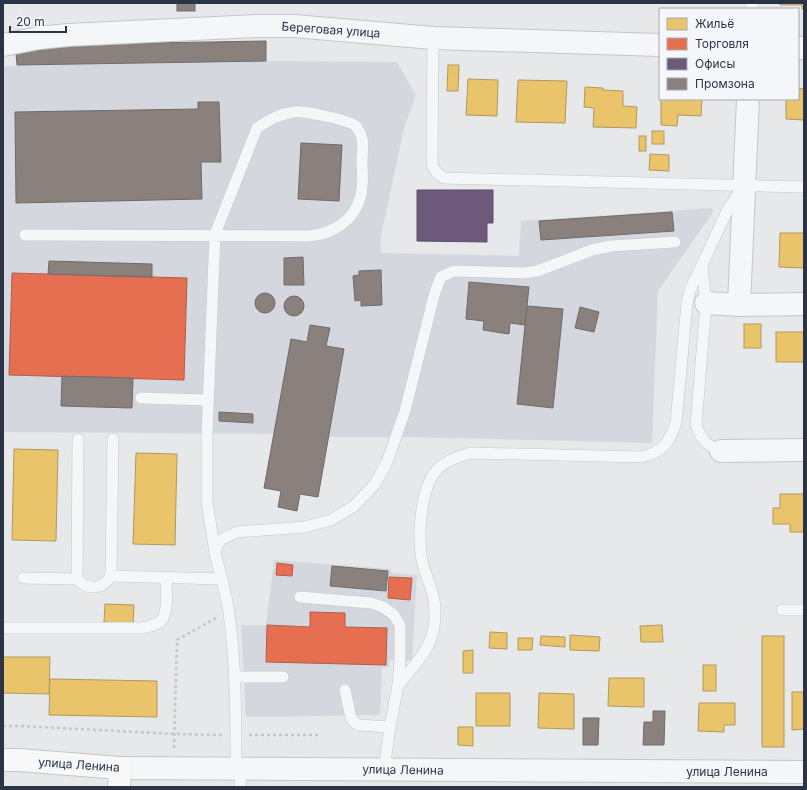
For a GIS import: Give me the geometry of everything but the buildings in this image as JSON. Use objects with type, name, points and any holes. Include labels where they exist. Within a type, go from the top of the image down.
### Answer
[{"type":"main road","name":"улица Ленина","points":[[3,760],[19,760],[120,777]]},
{"type":"street","name":"Береговая улица","points":[[3,45],[39,38],[68,35],[258,26],[294,26],[433,38],[659,45]]},
{"type":"street","points":[[739,305],[748,100]]},
{"type":"street","points":[[706,303],[739,305],[804,304]]},
{"type":"street","points":[[721,451],[804,450]]},
{"type":"street","name":"улица Ленина","points":[[120,777],[173,769],[239,775],[384,769],[462,779],[804,772]]},
{"type":"lane","points":[[433,38],[432,164],[438,174],[444,178],[804,187]]},
{"type":"lane","points":[[25,235],[215,234],[321,235],[345,222],[357,207],[361,197],[361,133],[356,126],[306,112],[294,111],[268,120],[257,128],[215,234],[208,400],[207,502],[215,553],[229,611],[235,677],[236,735],[239,775]]},
{"type":"lane","points":[[398,685],[423,656],[431,639],[434,626],[435,606],[432,589],[423,566],[420,537],[421,510],[431,479],[435,473],[440,467],[454,457],[471,453],[641,457],[654,454],[663,447],[671,437],[676,423],[687,303],[690,290],[727,211],[743,186]]},
{"type":"lane","points":[[215,553],[222,539],[237,532],[305,527],[331,520],[354,506],[374,484],[387,462],[405,411],[435,292],[441,277],[454,271],[524,273],[537,271],[592,250],[611,246],[675,242]]},
{"type":"lane","points":[[702,265],[706,303],[696,425],[700,437],[709,447],[721,451]]},
{"type":"lane","points":[[140,398],[208,400]]},
{"type":"lane","points":[[77,579],[78,439]]},
{"type":"lane","points":[[23,578],[77,579],[87,586],[93,587],[104,585],[111,576],[113,439]]},
{"type":"lane","points":[[111,576],[222,580]]},
{"type":"lane","points":[[3,628],[140,628],[154,625],[162,620],[166,609],[166,578]]},
{"type":"lane","points":[[300,598],[371,603],[383,607],[394,615],[400,625],[398,685],[384,769]]},
{"type":"lane","points":[[782,610],[804,610]]},
{"type":"lane","points":[[235,677],[283,677]]},
{"type":"lane","points":[[345,690],[351,718],[354,722],[358,725],[390,727]]},
{"type":"path","points":[[173,769],[177,640],[229,611]]},
{"type":"path","points":[[3,726],[175,734],[320,736]]},
{"type":"shaded area","points":[[266,61],[397,62],[416,95],[404,128],[380,241],[381,253],[519,256],[521,221],[712,208],[713,212],[658,291],[652,443],[415,437],[328,437],[318,497],[300,494],[297,511],[278,507],[281,491],[274,434],[3,432],[3,66]]},
{"type":"shaded area","points":[[274,560],[391,569],[391,573],[417,575],[412,661],[390,660],[389,667],[382,668],[380,715],[246,717],[241,625],[266,625]]}]
